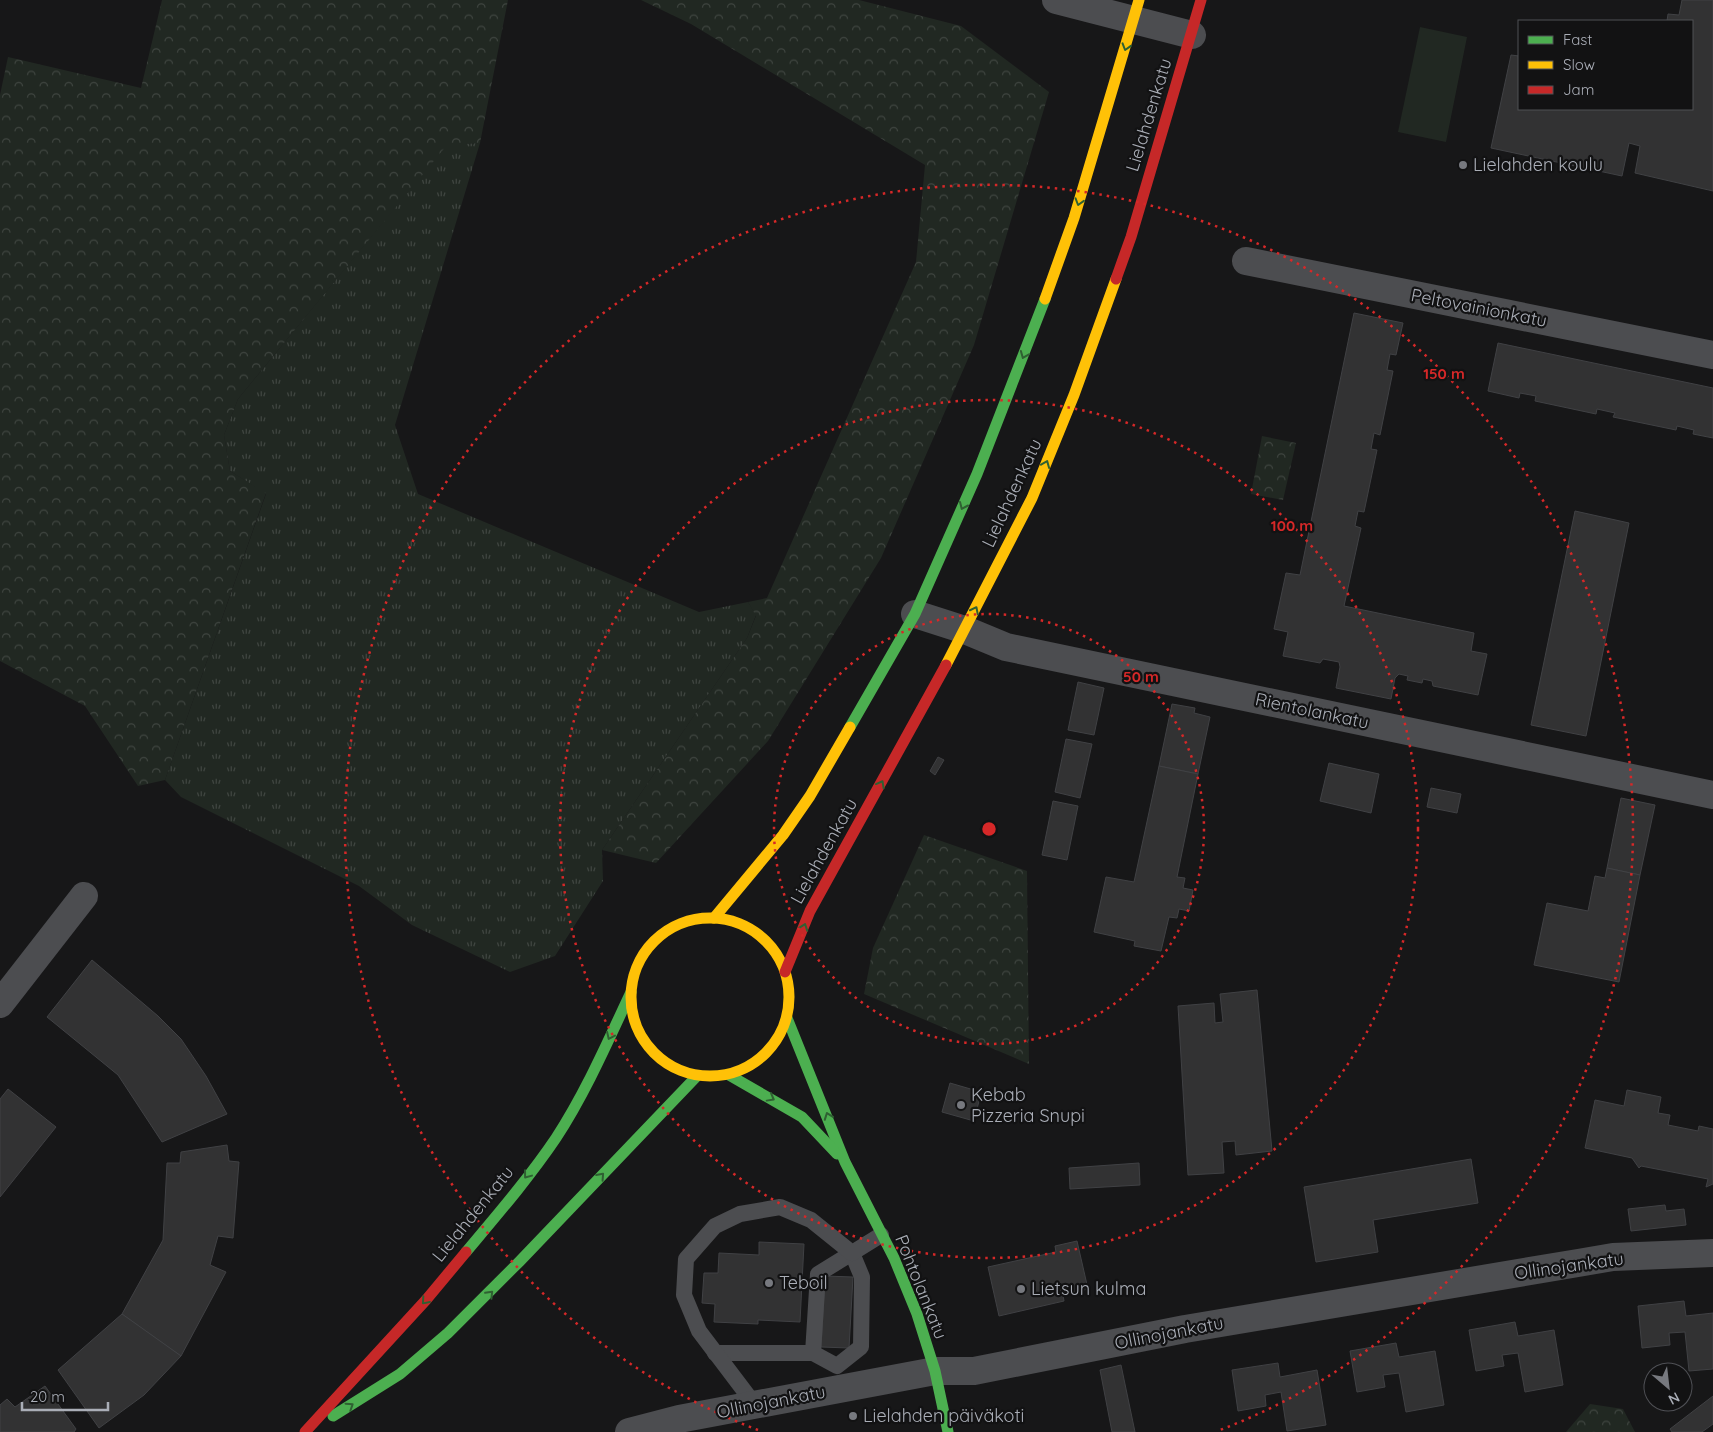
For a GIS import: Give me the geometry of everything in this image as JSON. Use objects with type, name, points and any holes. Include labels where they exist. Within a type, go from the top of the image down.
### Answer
[{"type":"main road","name":"Lielahdenkatu","points":[[785,972],[810,910],[965,630],[1032,498],[1074,395],[1131,237],[1201,0]]},
{"type":"main road","points":[[714,918],[777,843],[810,796],[915,614],[977,474],[1031,338],[1074,218],[1137,9]]},
{"type":"main road","points":[[714,918],[734,922],[760,935],[775,952],[785,972],[789,987],[787,1018],[782,1032],[766,1054],[755,1064],[729,1075],[697,1076],[666,1064],[648,1046],[635,1024],[631,1008],[631,992],[638,964],[654,941],[678,925],[691,920],[714,918]]},
{"type":"main road","name":"Lielahdenkatu","points":[[307,1432],[426,1300],[510,1199],[556,1137],[594,1071],[631,992]]},
{"type":"main road","name":"Pohtolankatu","points":[[787,1018],[824,1104],[845,1162],[894,1258],[917,1314],[935,1371],[948,1432]]},
{"type":"main road","name":"Pohtolankatu","points":[[729,1075],[802,1118],[845,1162]]},
{"type":"main road","name":"Lielahdenkatu","points":[[307,1432],[408,1368],[479,1304],[560,1222],[652,1120],[697,1076]]},
{"type":"street","points":[[1056,0],[1137,9],[1192,35]]},
{"type":"street","name":"Peltovainionkatu","points":[[1246,261],[1713,355]]},
{"type":"street","name":"Rientolankatu","points":[[915,614],[965,630],[1006,647],[1713,795]]},
{"type":"street","points":[[0,1004],[84,896]]},
{"type":"street","name":"Ollinojankatu","points":[[629,1432],[678,1419],[755,1405],[839,1378],[935,1371],[974,1371],[1184,1329],[1614,1257],[1713,1253]]},
{"type":"lane","points":[[716,1353],[813,1353],[839,1378],[861,1347],[862,1277],[852,1253],[811,1220],[780,1207],[740,1214],[715,1226],[686,1259],[684,1295],[699,1331],[755,1405]]},
{"type":"lane","points":[[813,1353],[818,1274],[881,1235]]},
{"type":"green space","points":[[162,0],[508,0],[480,143],[447,145],[238,399],[224,435],[230,471],[266,493],[165,780],[138,786],[85,706],[0,661],[0,95],[8,57],[141,88]]},
{"type":"green space","points":[[641,0],[859,0],[961,26],[1049,92],[974,345],[881,558],[768,741],[656,863],[602,850],[747,638],[756,616],[748,602],[767,598],[916,262],[925,165],[691,24]]},
{"type":"green space","points":[[1420,27],[1467,37],[1446,142],[1398,132]]},
{"type":"green space","points":[[480,143],[395,425],[418,494],[699,612],[748,602],[756,615],[747,638],[602,850],[603,881],[555,956],[510,972],[412,925],[359,886],[181,797],[165,780],[266,494],[230,471],[224,435],[238,399],[447,144]]},
{"type":"green space","points":[[1262,436],[1296,443],[1283,500],[1251,494]]},
{"type":"green space","points":[[924,835],[1027,871],[1029,1064],[864,994],[873,948]]},
{"type":"green space","points":[[1590,1404],[1623,1409],[1635,1432],[1566,1432]]},
{"type":"building","points":[[1682,0],[1713,0],[1713,191],[1635,173],[1640,146],[1629,143],[1622,176],[1491,148],[1511,55],[1518,56],[1518,110],[1693,110],[1693,20],[1667,20],[1668,14],[1679,15]]},
{"type":"building","points":[[1354,313],[1403,323],[1396,355],[1390,354],[1387,370],[1393,371],[1380,435],[1374,433],[1371,449],[1377,450],[1364,512],[1358,511],[1355,526],[1361,528],[1344,606],[1474,633],[1471,651],[1487,654],[1478,695],[1433,686],[1432,681],[1423,679],[1422,683],[1407,680],[1408,676],[1399,674],[1395,678],[1391,699],[1336,688],[1340,667],[1339,662],[1323,659],[1320,663],[1283,656],[1288,632],[1274,629],[1286,573],[1300,575]]},
{"type":"building","points":[[1498,343],[1713,388],[1713,438],[1693,434],[1694,430],[1677,426],[1676,430],[1613,417],[1615,413],[1597,409],[1596,414],[1535,401],[1536,396],[1520,393],[1519,398],[1488,391]]},
{"type":"building","points":[[1575,511],[1629,523],[1586,736],[1531,725]]},
{"type":"building","points":[[1078,682],[1104,688],[1094,735],[1068,730]]},
{"type":"building","points":[[1172,704],[1195,708],[1194,713],[1210,717],[1198,774],[1159,766]]},
{"type":"building","points":[[1066,739],[1092,744],[1080,798],[1055,792]]},
{"type":"building","points":[[938,757],[944,760],[935,775],[930,771]]},
{"type":"building","points":[[1329,763],[1379,774],[1371,813],[1320,801]]},
{"type":"building","points":[[1159,766],[1198,774],[1177,877],[1185,878],[1183,888],[1193,890],[1189,911],[1179,909],[1177,918],[1169,917],[1161,951],[1134,946],[1135,941],[1094,932],[1106,877],[1134,882]]},
{"type":"building","points":[[1431,788],[1461,794],[1457,813],[1427,807]]},
{"type":"building","points":[[1621,798],[1655,805],[1640,875],[1607,868]]},
{"type":"building","points":[[1053,801],[1078,806],[1067,860],[1042,855]]},
{"type":"building","points":[[1607,868],[1640,875],[1619,982],[1534,965],[1547,903],[1588,911],[1595,876],[1605,878]]},
{"type":"building","points":[[92,960],[158,1016],[181,1039],[206,1076],[227,1114],[162,1142],[118,1075],[47,1017]]},
{"type":"building","points":[[1257,990],[1272,1151],[1236,1155],[1235,1141],[1222,1142],[1224,1173],[1188,1175],[1178,1006],[1214,1003],[1215,1023],[1223,1022],[1220,994]]},
{"type":"building","name":"Kebab Pizzeria Snupi","points":[[950,1083],[974,1090],[973,1095],[980,1097],[974,1121],[942,1112]]},
{"type":"building","points":[[8,1089],[56,1127],[0,1197],[0,1099]]},
{"type":"building","points":[[1627,1090],[1661,1097],[1658,1113],[1670,1115],[1668,1125],[1698,1131],[1699,1126],[1713,1129],[1713,1184],[1706,1187],[1708,1179],[1641,1166],[1639,1168],[1632,1158],[1585,1148],[1595,1100],[1624,1106]]},
{"type":"building","points":[[227,1145],[229,1161],[239,1162],[233,1238],[218,1236],[210,1265],[226,1272],[181,1356],[122,1314],[163,1240],[167,1163],[180,1163],[181,1152]]},
{"type":"building","points":[[1471,1159],[1478,1203],[1373,1220],[1378,1252],[1316,1262],[1304,1187]]},
{"type":"building","points":[[1139,1163],[1140,1185],[1070,1189],[1069,1168]]},
{"type":"building","points":[[1665,1205],[1666,1211],[1684,1209],[1686,1225],[1631,1231],[1628,1209]]},
{"type":"building","points":[[1077,1241],[1088,1289],[1063,1295],[1064,1301],[999,1316],[988,1267],[1056,1252],[1055,1246]]},
{"type":"building","points":[[759,1242],[804,1244],[800,1322],[758,1320],[758,1324],[714,1322],[715,1304],[702,1303],[704,1273],[718,1273],[719,1253],[759,1255]]},
{"type":"building","points":[[825,1276],[853,1277],[849,1348],[821,1347]]},
{"type":"building","points":[[1684,1301],[1686,1316],[1713,1313],[1713,1369],[1693,1371],[1693,1362],[1688,1362],[1685,1332],[1669,1333],[1670,1345],[1642,1348],[1638,1306]]},
{"type":"building","points":[[122,1314],[181,1356],[144,1395],[99,1428],[58,1370]]},
{"type":"building","points":[[1515,1322],[1518,1336],[1554,1330],[1563,1385],[1525,1392],[1518,1353],[1502,1355],[1504,1366],[1476,1371],[1469,1330]]},
{"type":"building","points":[[1396,1343],[1399,1357],[1435,1351],[1444,1405],[1406,1412],[1399,1373],[1383,1375],[1385,1387],[1357,1392],[1350,1351]]},
{"type":"building","points":[[1278,1363],[1280,1377],[1317,1370],[1326,1425],[1287,1431],[1281,1392],[1265,1395],[1266,1406],[1238,1411],[1232,1370]]},
{"type":"building","points":[[1121,1365],[1135,1432],[1112,1432],[1100,1370]]},
{"type":"building","points":[[45,1386],[76,1429],[74,1432],[0,1432],[0,1405],[7,1399],[15,1407]]},
{"type":"building","points":[[1713,1396],[1713,1424],[1702,1432],[1672,1432],[1670,1429]]},
{"type":"traffic: fast","points":[[850,727],[915,614],[977,474],[1045,299]]},
{"type":"traffic: fast","points":[[466,1252],[524,1182],[567,1121],[587,1085],[631,992]]},
{"type":"traffic: fast","points":[[787,1018],[845,1162],[894,1258],[917,1314],[935,1371],[948,1432]]},
{"type":"traffic: fast","points":[[729,1075],[802,1117],[837,1154]]},
{"type":"traffic: fast","points":[[333,1416],[400,1374],[448,1333],[520,1261],[697,1076]]},
{"type":"traffic: slow","points":[[1045,299],[1074,218],[1139,0]]},
{"type":"traffic: slow","points":[[946,665],[1032,498],[1074,395],[1116,279]]},
{"type":"traffic: slow","points":[[714,918],[783,835],[810,796],[850,727]]},
{"type":"traffic: slow","points":[[718,918],[733,921],[747,927],[766,941],[776,953],[786,974],[789,997],[786,1020],[776,1041],[766,1053],[754,1063],[733,1073],[718,1076],[702,1076],[687,1073],[666,1063],[644,1041],[632,1012],[631,989],[634,974],[644,953],[666,931],[695,919],[718,918]]},
{"type":"traffic: jam","points":[[1116,279],[1131,237],[1201,0]]},
{"type":"traffic: jam","points":[[785,972],[810,911],[946,665]]},
{"type":"traffic: jam","points":[[305,1432],[426,1300],[466,1252]]},
{"type":"place","name":"Lielahden koulu","points":[[1463,165]]},
{"type":"place","name":"Kebab Pizzeria Snupi","points":[[961,1105]]},
{"type":"place","name":"Teboil","points":[[769,1283]]},
{"type":"place","name":"Lietsun kulma","points":[[1021,1289]]},
{"type":"place","name":"Lielahden päiväkoti","points":[[853,1416]]}]
